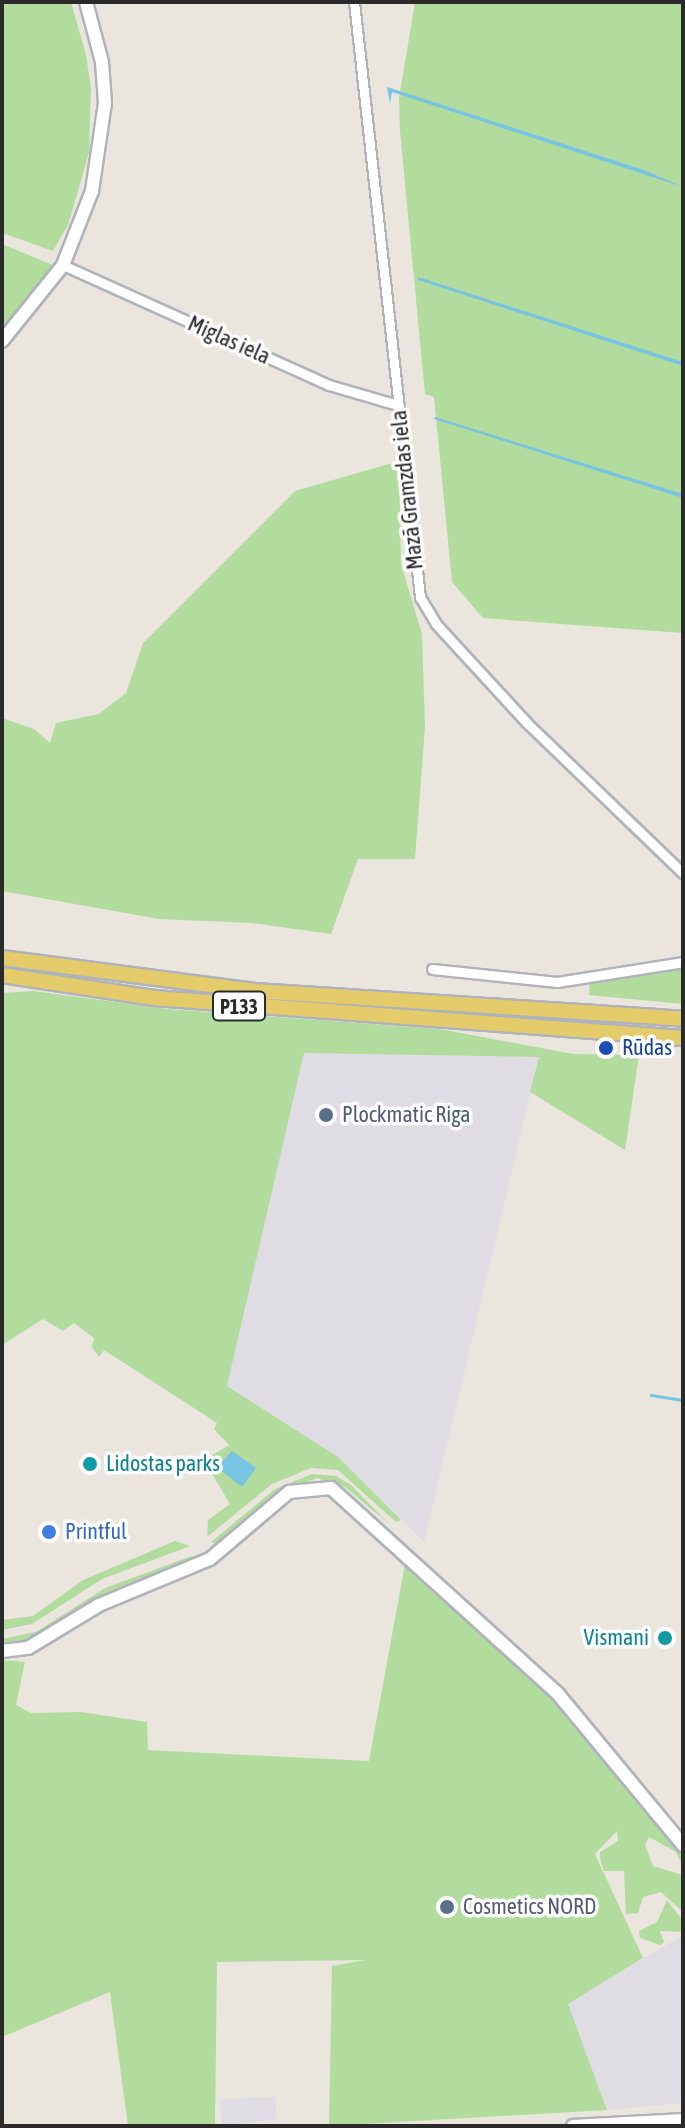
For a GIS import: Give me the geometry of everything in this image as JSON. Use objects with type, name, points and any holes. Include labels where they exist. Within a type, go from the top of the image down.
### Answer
[{"type":"main road","name":"P133","points":[[2,958],[255,991],[683,1019]]},
{"type":"main road","name":"P133","points":[[2,975],[154,998],[683,1038]]},
{"type":"street","points":[[2,341],[63,265],[81,230],[102,150],[102,62],[86,2]]},
{"type":"street","name":"Mazā Gramzdas iela","points":[[354,2],[416,579],[426,611],[527,723],[683,873]]},
{"type":"street","name":"Miglas iela","points":[[63,265],[329,385],[398,405]]},
{"type":"street","points":[[432,969],[557,982],[683,962]]},
{"type":"street","points":[[2,1651],[28,1648],[99,1605],[210,1559],[289,1492],[331,1488],[558,1694],[683,1845]]},
{"type":"street","points":[[573,2126],[683,2120]]},
{"type":"shaded area","points":[[304,1052],[539,1057],[424,1542],[338,1457],[227,1386]]},
{"type":"shaded area","points":[[683,1935],[683,2103],[607,2110],[568,2004]]},
{"type":"shaded area","points":[[275,2097],[277,2119],[222,2126],[220,2099]]},
{"type":"green space","points":[[2,2],[71,2],[86,55],[91,88],[89,153],[68,225],[53,251],[2,233]]},
{"type":"green space","points":[[415,2],[683,2],[683,633],[483,618],[452,582],[434,397],[425,394],[400,131],[399,99]]},
{"type":"green space","points":[[2,244],[55,266],[2,333]]},
{"type":"green space","points":[[399,461],[401,564],[422,634],[425,727],[415,859],[358,859],[331,934],[253,923],[159,919],[2,891],[2,718],[34,729],[50,743],[56,723],[99,714],[126,693],[143,643],[295,491]]},
{"type":"green space","points":[[683,965],[683,1004],[589,995],[590,979]]},
{"type":"green space","points":[[33,991],[168,1009],[440,1029],[573,1054],[639,1055],[625,1150],[530,1092],[539,1057],[304,1053],[227,1386],[338,1457],[401,1520],[396,1522],[338,1470],[311,1468],[272,1484],[207,1537],[208,1520],[230,1504],[204,1460],[229,1445],[214,1429],[217,1423],[104,1350],[99,1357],[92,1347],[94,1338],[74,1323],[63,1331],[43,1319],[2,1345],[2,993]]},
{"type":"green space","points":[[312,1474],[336,1476],[351,1485],[388,1523],[345,1487],[317,1478],[277,1493],[218,1545],[211,1542],[275,1489]]},
{"type":"green space","points":[[175,1541],[190,1546],[102,1579],[32,1624],[2,1630],[2,1620],[33,1616],[83,1580]]},
{"type":"green space","points":[[192,1556],[191,1563],[30,1643],[2,1646],[2,1639],[36,1632],[105,1588]]},
{"type":"green space","points":[[405,1564],[551,1697],[683,1851],[683,1867],[676,1852],[649,1837],[645,1845],[653,1866],[683,1875],[683,1912],[661,1892],[643,1897],[638,1913],[626,1914],[624,1871],[604,1871],[600,1859],[600,1852],[618,1841],[617,1831],[595,1854],[643,1958],[568,2004],[607,2110],[329,2126],[332,1966],[365,1960],[217,1962],[215,2126],[128,2126],[110,1992],[2,2037],[2,1660],[25,1662],[16,1705],[31,1713],[81,1712],[147,1722],[148,1750],[369,1761]]},
{"type":"green space","points":[[667,1900],[683,1921],[683,1932],[660,1931],[664,1942],[660,1945],[640,1938],[639,1931],[657,1922]]},
{"type":"water","points":[[387,87],[644,170],[683,187],[392,92],[390,103]]},
{"type":"water","points":[[418,277],[683,362],[683,366],[418,280]]},
{"type":"water","points":[[434,419],[683,494],[683,498]]},
{"type":"water","points":[[232,1451],[256,1468],[242,1487],[217,1467]]},
{"type":"waterway","points":[[651,1395],[683,1400]]},
{"type":"place","name":"Rūdas","points":[[606,1048]]},
{"type":"place","name":"Plockmatic Riga","points":[[326,1115]]},
{"type":"place","name":"Lidostas parks","points":[[90,1464]]},
{"type":"place","name":"Printful","points":[[49,1532]]},
{"type":"place","name":"Vismani","points":[[665,1638]]},
{"type":"place","name":"Cosmetics NORD","points":[[447,1907]]}]
